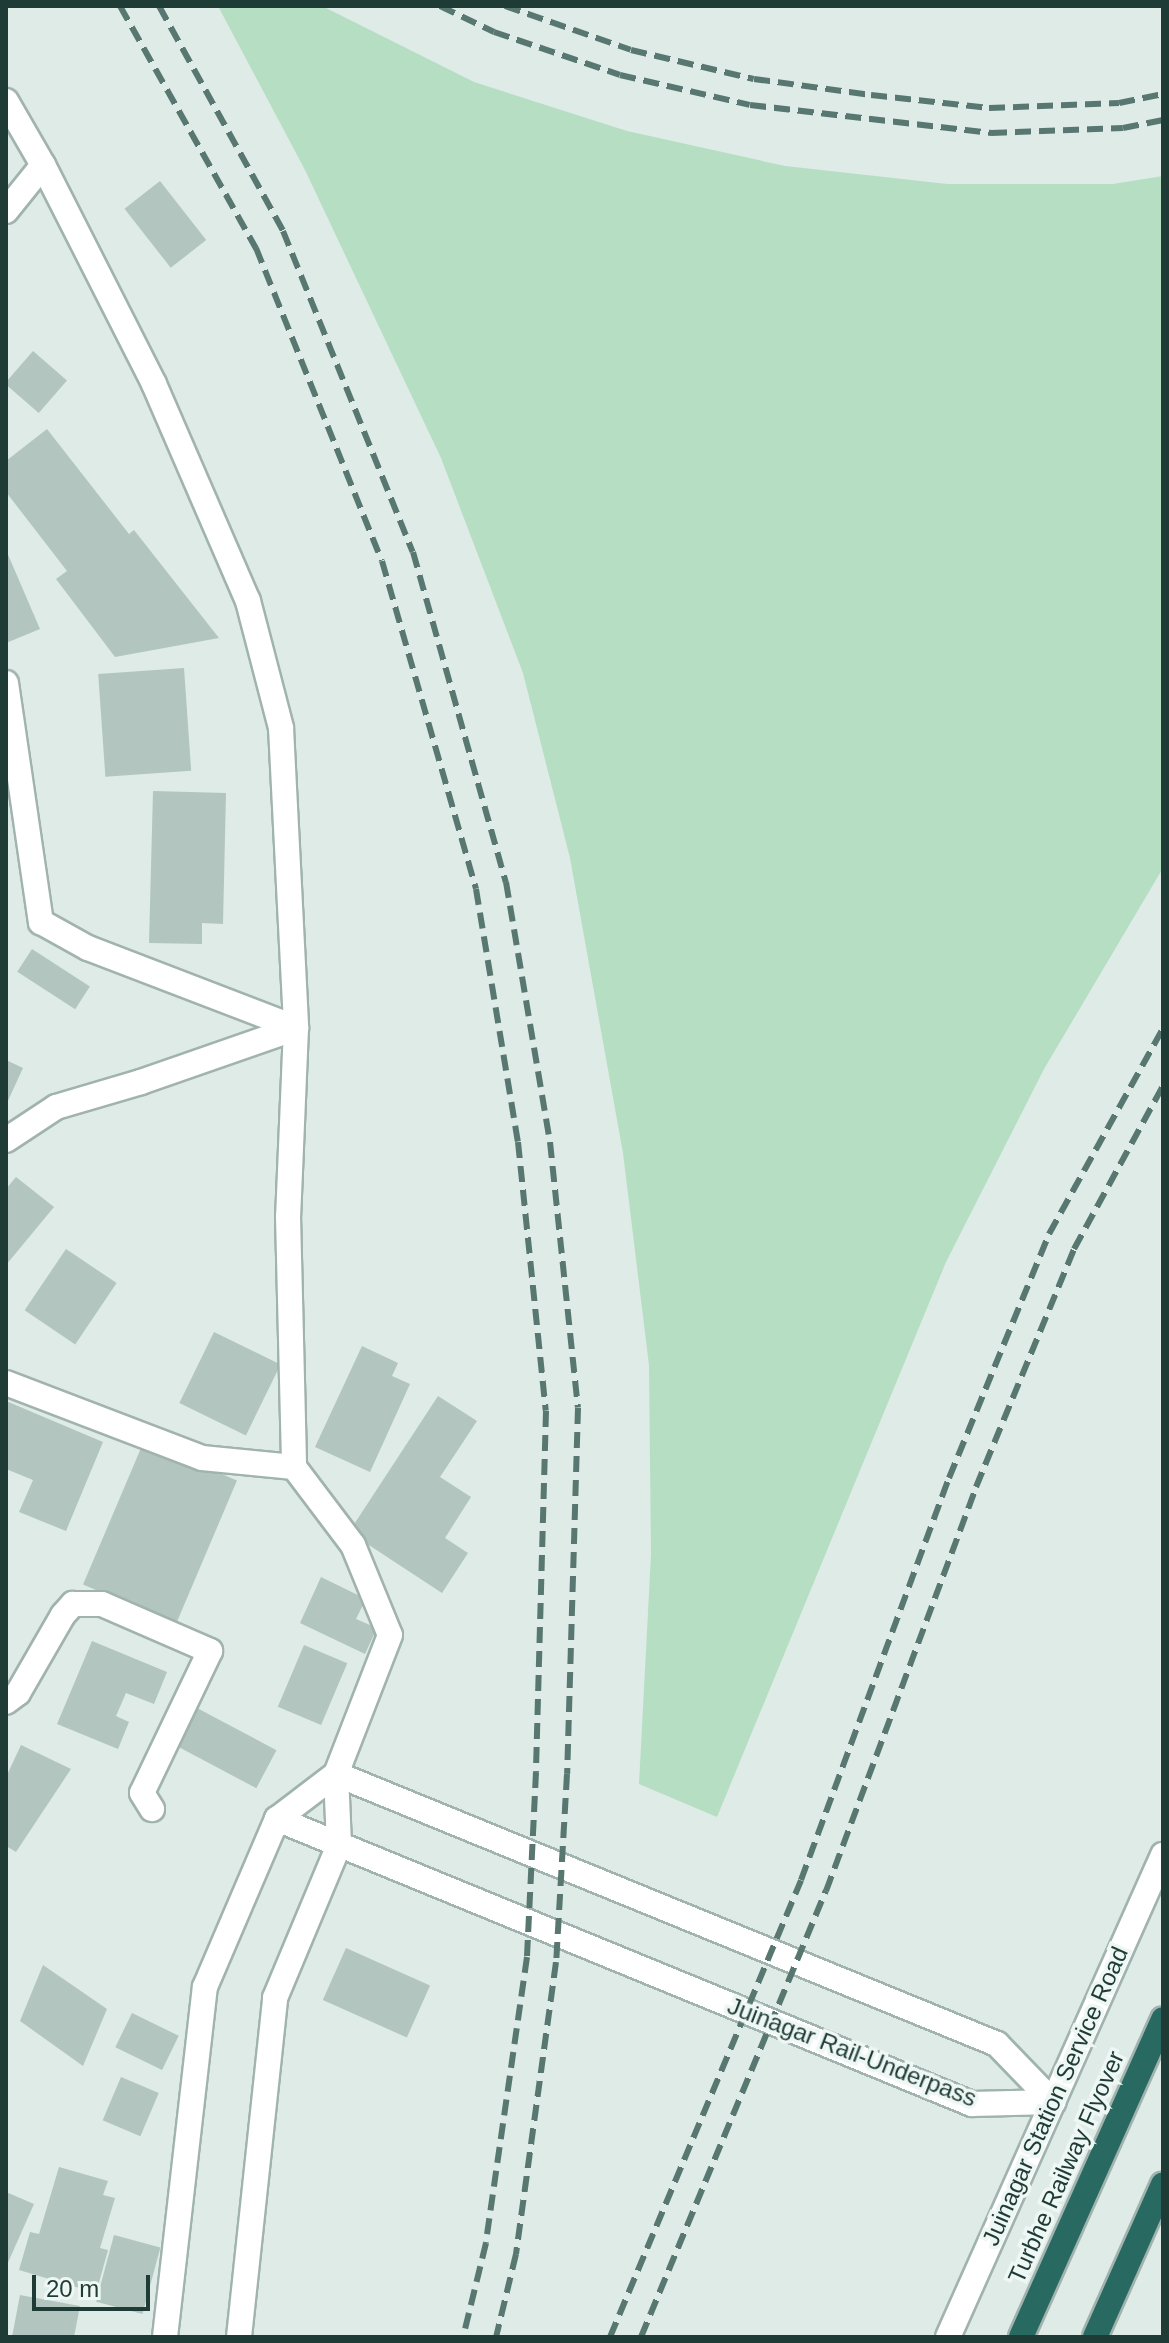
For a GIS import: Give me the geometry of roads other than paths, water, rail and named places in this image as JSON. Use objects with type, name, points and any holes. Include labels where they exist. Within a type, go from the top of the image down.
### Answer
[{"type":"highway","name":"Turbhe Railway Flyover","points":[[1021,2337],[1163,2019]]},
{"type":"highway","points":[[1095,2337],[1163,2184]]},
{"type":"street","points":[[6,101],[43,165],[154,384],[248,601],[281,728],[296,1028],[288,1216],[294,1467],[353,1545],[390,1635],[336,1774],[339,1845],[275,1998],[239,2337]]},
{"type":"street","points":[[6,211],[43,165]]},
{"type":"street","points":[[6,683],[41,922],[88,948],[296,1028]]},
{"type":"street","points":[[6,1140],[56,1107],[141,1082],[296,1028]]},
{"type":"street","points":[[6,1383],[202,1458],[294,1467]]},
{"type":"street","points":[[6,1702],[18,1693],[63,1615],[73,1604],[102,1604],[210,1651],[142,1793],[152,1809]]},
{"type":"street","points":[[165,2337],[205,1987],[277,1819],[336,1774]]},
{"type":"street","points":[[336,1774],[997,2044],[1053,2102]]},
{"type":"street","name":"Juinagar Rail-Underpass","points":[[277,1819],[972,2104],[1053,2102]]},
{"type":"street","name":"Juinagar Station Service Road","points":[[948,2337],[1163,1855]]},
{"type":"railway","points":[[120,6],[256,248],[382,561],[476,889],[518,1142],[546,1411],[536,1772],[527,1957],[486,2243],[463,2337]]},
{"type":"railway","points":[[159,6],[283,231],[413,552],[506,882],[550,1142],[578,1408],[567,1774],[556,1962],[516,2254],[496,2337]]},
{"type":"railway","points":[[440,6],[494,32],[620,75],[750,105],[991,133],[1123,128],[1163,120]]},
{"type":"railway","points":[[505,6],[631,50],[754,79],[871,95],[989,108],[1119,103],[1163,94]]},
{"type":"railway","points":[[610,2337],[801,1880],[949,1478],[1049,1234],[1163,1028]]},
{"type":"railway","points":[[641,2337],[826,1891],[976,1487],[1074,1249],[1163,1086]]}]
